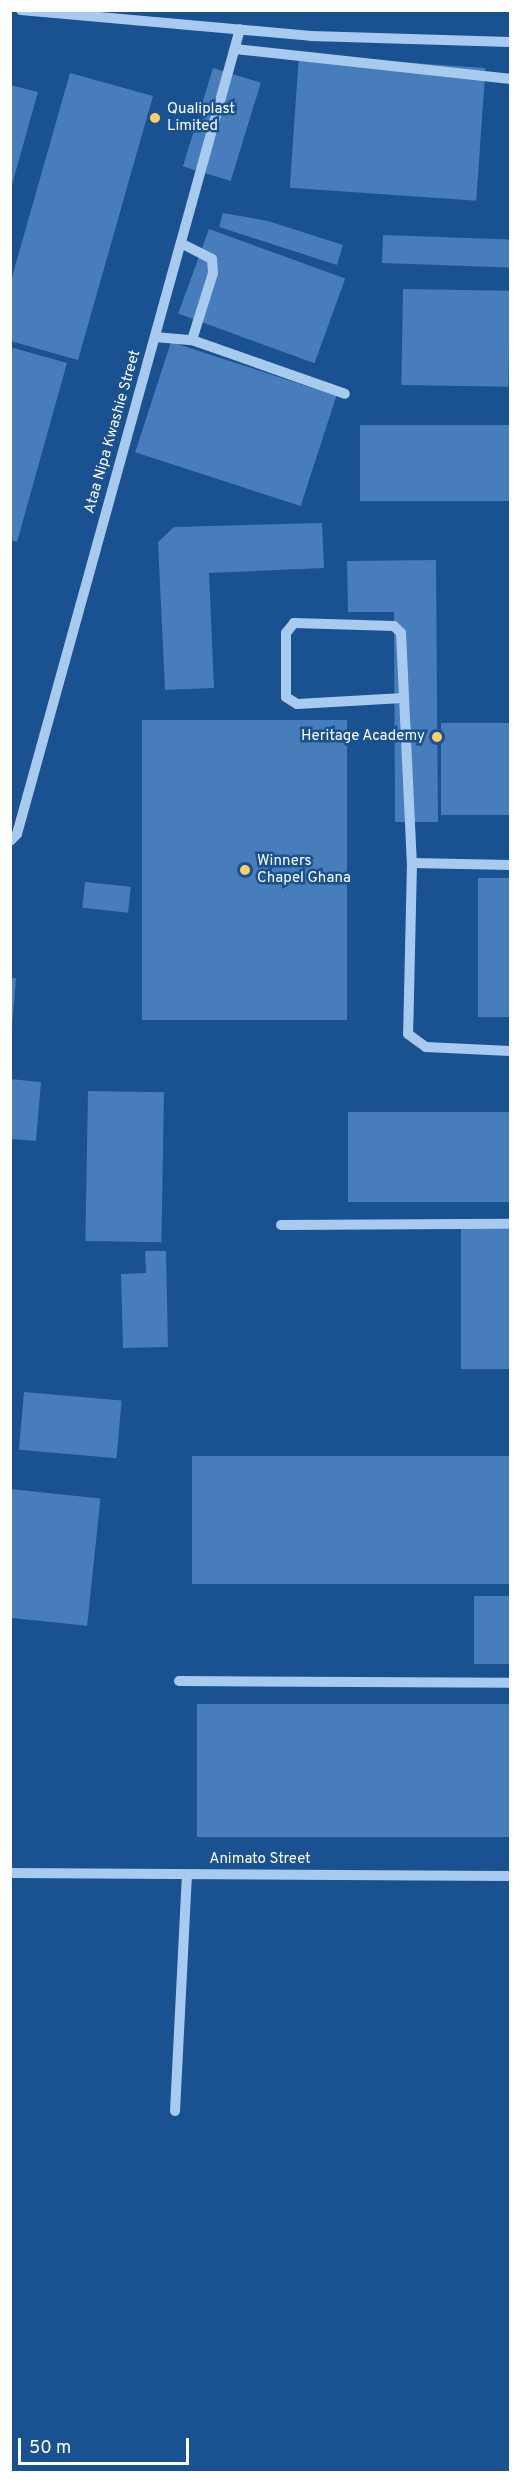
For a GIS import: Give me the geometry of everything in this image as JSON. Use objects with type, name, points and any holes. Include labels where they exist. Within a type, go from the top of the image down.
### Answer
[{"type":"street","points":[[21,10],[312,36],[510,42]]},
{"type":"street","name":"Ataa Nipa Kwashie Street","points":[[10,841],[17,834],[240,30]]},
{"type":"street","points":[[235,49],[510,79]]},
{"type":"street","points":[[181,243],[212,259],[214,266],[192,340]]},
{"type":"street","points":[[155,337],[192,340],[345,394]]},
{"type":"street","points":[[404,698],[297,704],[286,697],[285,633],[294,623],[394,626],[401,633],[412,863],[408,1034],[426,1047],[510,1051]]},
{"type":"street","points":[[412,863],[510,865]]},
{"type":"street","points":[[281,1225],[510,1224]]},
{"type":"street","points":[[179,1681],[510,1683]]},
{"type":"street","name":"Animato Street","points":[[10,1873],[510,1876]]},
{"type":"street","points":[[175,2110],[187,1875]]},
{"type":"building","points":[[299,55],[486,68],[476,201],[290,188]]},
{"type":"building","points":[[213,68],[261,83],[231,181],[183,166]]},
{"type":"building","points":[[70,73],[153,96],[78,360],[10,341],[10,284]]},
{"type":"building","points":[[10,85],[38,92],[11,188],[10,188]]},
{"type":"building","points":[[223,213],[268,221],[343,245],[337,265],[219,227]]},
{"type":"building","points":[[209,229],[345,279],[314,363],[178,314]]},
{"type":"building","points":[[383,235],[510,239],[509,267],[382,263]]},
{"type":"building","points":[[403,289],[510,291],[508,387],[401,385]]},
{"type":"building","points":[[171,342],[336,396],[301,506],[135,452]]},
{"type":"building","points":[[10,347],[67,363],[17,542],[10,540]]},
{"type":"building","points":[[360,425],[510,425],[510,501],[360,501]]},
{"type":"building","points":[[322,523],[324,568],[209,573],[214,688],[165,690],[158,542],[174,527]]},
{"type":"building","points":[[436,560],[438,822],[395,822],[394,612],[348,612],[347,561]]},
{"type":"building","name":"Winners Chapel Ghana","points":[[142,720],[347,720],[347,1020],[142,1020]]},
{"type":"building","points":[[441,723],[510,723],[510,815],[441,815]]},
{"type":"building","points":[[478,878],[510,878],[510,1017],[478,1017]]},
{"type":"building","points":[[85,882],[131,887],[128,913],[82,908]]},
{"type":"building","points":[[10,978],[16,978],[12,1026],[10,1026]]},
{"type":"building","points":[[10,1079],[41,1082],[36,1141],[10,1139]]},
{"type":"building","points":[[88,1091],[164,1092],[161,1242],[85,1241]]},
{"type":"building","points":[[348,1112],[510,1112],[510,1202],[348,1202]]},
{"type":"building","points":[[461,1229],[510,1229],[510,1369],[461,1369]]},
{"type":"building","points":[[145,1251],[166,1251],[168,1347],[123,1348],[121,1274],[146,1273]]},
{"type":"building","points":[[24,1392],[122,1401],[117,1458],[19,1450]]},
{"type":"building","points":[[192,1456],[510,1456],[510,1584],[192,1584]]},
{"type":"building","points":[[10,1489],[101,1499],[87,1626],[10,1618]]},
{"type":"building","points":[[474,1596],[510,1596],[510,1664],[474,1664]]},
{"type":"building","points":[[197,1704],[510,1704],[510,1837],[197,1837]]},
{"type":"place","name":"Qualiplast Limited","points":[[155,118]]},
{"type":"place","name":"Heritage Academy","points":[[437,737]]},
{"type":"place","name":"Winners Chapel Ghana","points":[[245,870]]}]
